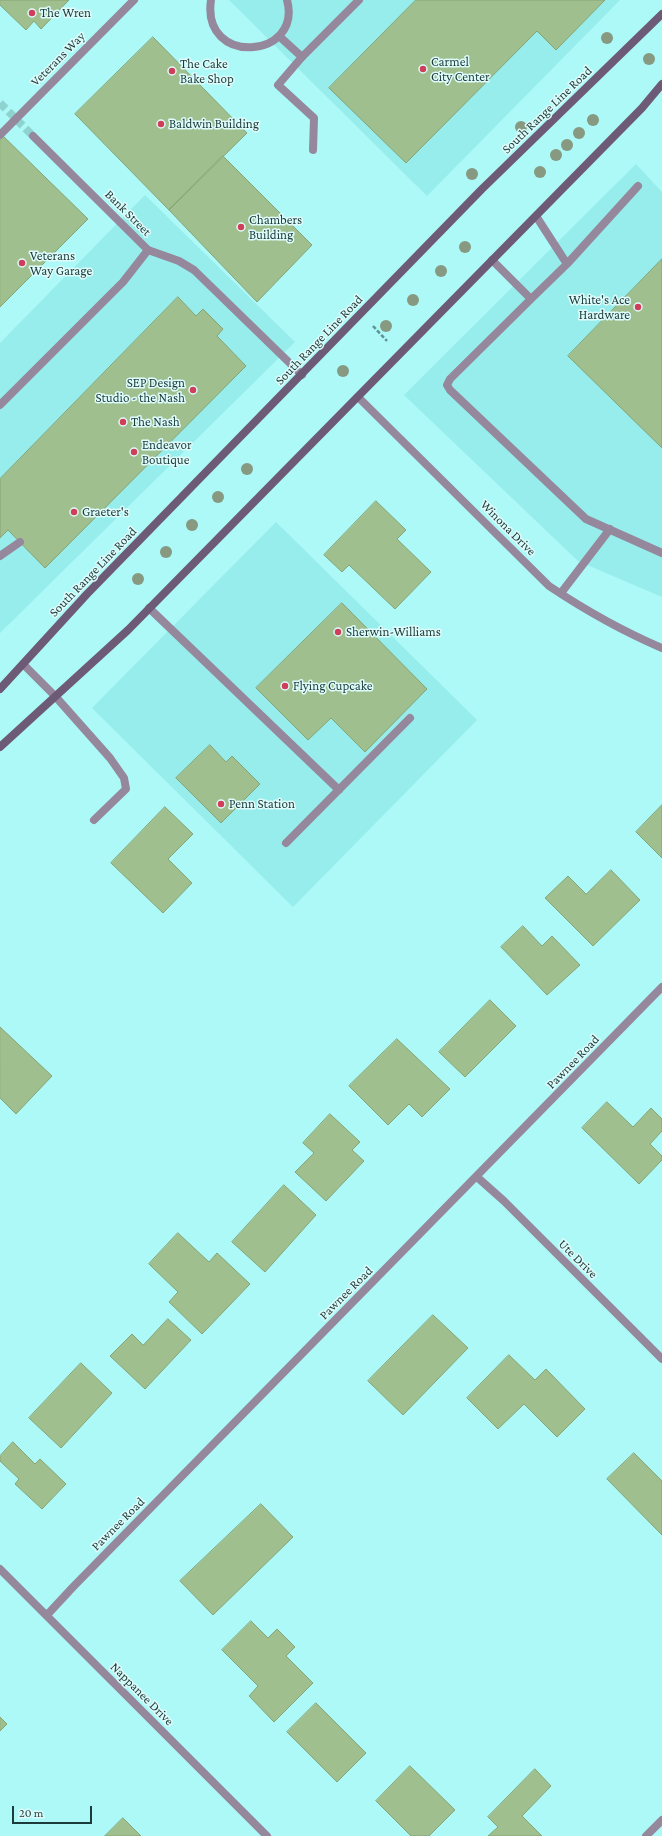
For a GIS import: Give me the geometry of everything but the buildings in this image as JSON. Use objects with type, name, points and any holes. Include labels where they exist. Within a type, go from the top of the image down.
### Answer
[{"type":"main road","name":"South Range Line Road","points":[[0,688],[87,594],[482,189],[662,14]]},
{"type":"main road","points":[[0,748],[128,630],[642,108],[662,84]]},
{"type":"street","name":"Veterans Way","points":[[0,135],[134,0]]},
{"type":"street","points":[[211,0],[210,11],[214,26],[223,38],[236,47],[251,49],[266,45],[279,36],[287,23],[289,8],[287,0]]},
{"type":"street","points":[[313,150],[314,118],[278,85],[302,57],[359,0]]},
{"type":"street","points":[[279,36],[302,57]]},
{"type":"street","name":"Bank Street","points":[[33,136],[148,250],[179,261],[194,270],[302,375]]},
{"type":"street","points":[[638,186],[567,264],[450,379],[447,385],[450,390],[586,519],[662,553]]},
{"type":"street","points":[[536,216],[567,264]]},
{"type":"street","points":[[0,405],[123,282],[148,250]]},
{"type":"street","points":[[492,260],[531,300]]},
{"type":"street","name":"Winona Drive","points":[[358,397],[549,586],[627,633],[662,648]]},
{"type":"street","points":[[561,593],[610,529]]},
{"type":"street","points":[[0,556],[20,542]]},
{"type":"street","points":[[148,608],[339,790]]},
{"type":"street","points":[[23,664],[56,696],[110,758],[124,778],[126,789],[94,820]]},
{"type":"street","points":[[286,843],[410,718]]},
{"type":"street","name":"Pawnee Road","points":[[47,1615],[662,987]]},
{"type":"street","name":"Ute Drive","points":[[477,1177],[504,1201],[662,1359]]},
{"type":"street","name":"Nappanee Drive","points":[[0,1569],[267,1836]]},
{"type":"street","points":[[646,1836],[662,1820]]},
{"type":"path","points":[[370,323],[386,341]]},
{"type":"shaded area","points":[[229,0],[620,0],[427,196]]},
{"type":"shaded area","points":[[636,164],[662,192],[662,597],[578,561],[404,395]]},
{"type":"shaded area","points":[[145,195],[295,342],[0,633],[0,343]]},
{"type":"shaded area","points":[[276,522],[477,720],[293,907],[92,708]]},
{"type":"tunnel","points":[[0,103],[33,136]]},
{"type":"place","name":"The Wren","points":[[32,13]]},
{"type":"place","name":"Carmel City Center","points":[[423,69]]},
{"type":"place","name":"The Cake Bake Shop","points":[[172,71]]},
{"type":"place","name":"Baldwin Building","points":[[161,124]]},
{"type":"place","name":"Chambers Building","points":[[241,227]]},
{"type":"place","name":"Veterans Way Garage","points":[[22,263]]},
{"type":"place","name":"White's Ace Hardware","points":[[638,307]]},
{"type":"place","name":"SEP Design Studio - the Nash","points":[[193,390]]},
{"type":"place","name":"The Nash","points":[[123,422]]},
{"type":"place","name":"Endeavor Boutique","points":[[134,452]]},
{"type":"place","name":"Graeter's","points":[[74,512]]},
{"type":"place","name":"Sherwin-Williams","points":[[338,632]]},
{"type":"place","name":"Flying Cupcake","points":[[285,686]]},
{"type":"place","name":"Penn Station","points":[[221,804]]}]
